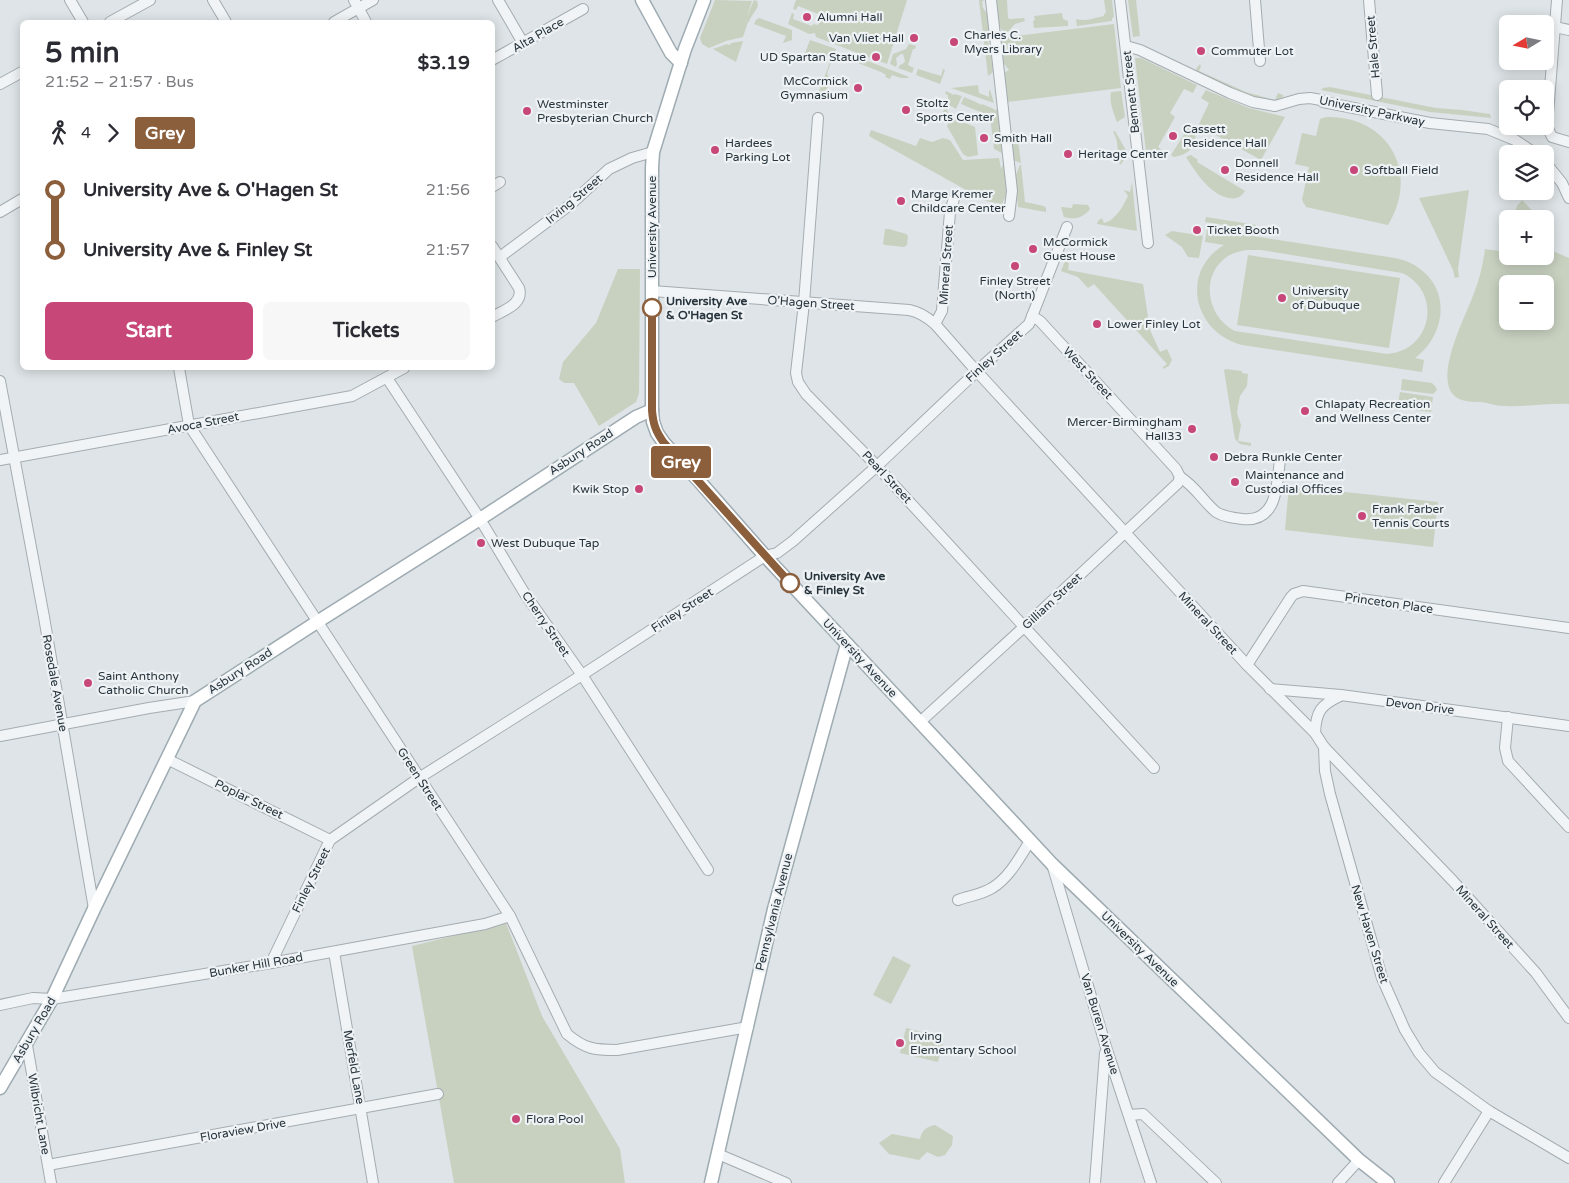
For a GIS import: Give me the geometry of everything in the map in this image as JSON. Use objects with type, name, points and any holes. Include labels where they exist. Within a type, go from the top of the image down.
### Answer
[{"type":"main road","points":[[642,0],[671,53],[681,63]]},
{"type":"main road","name":"University Avenue","points":[[704,0],[686,46],[653,152],[652,410],[653,422],[657,433],[765,556],[1052,864],[1359,1160],[1388,1183]]},
{"type":"main road","name":"Asbury Road","points":[[0,1088],[52,1000],[195,701],[480,519],[636,416],[652,410]]},
{"type":"main road","name":"Pennsylvania Avenue","points":[[712,1183],[774,909],[846,644]]},
{"type":"street","points":[[70,0],[82,20]]},
{"type":"street","points":[[114,20],[150,0]]},
{"type":"street","points":[[213,0],[225,20]]},
{"type":"street","points":[[336,20],[356,4],[373,0]]},
{"type":"street","points":[[498,0],[523,43]]},
{"type":"street","points":[[991,0],[1012,191],[1009,216]]},
{"type":"street","name":"Bennett Street","points":[[1120,0],[1148,243]]},
{"type":"street","points":[[1255,0],[1260,61]]},
{"type":"street","name":"Hale Street","points":[[1369,0],[1377,95]]},
{"type":"street","points":[[1557,0],[1547,126],[1552,137],[1569,142]]},
{"type":"street","points":[[356,4],[365,20]]},
{"type":"street","name":"Alta Place","points":[[495,58],[583,9]]},
{"type":"street","points":[[1555,27],[1569,30]]},
{"type":"street","name":"University Parkway","points":[[1126,46],[1140,50],[1253,102],[1275,106],[1299,99],[1306,99],[1309,102],[1320,104],[1323,102],[1430,124],[1488,129],[1522,145]]},
{"type":"street","points":[[0,84],[20,73]]},
{"type":"street","name":"Pearl Street","points":[[818,118],[804,303],[796,373],[798,382],[806,394],[877,466],[1154,768]]},
{"type":"street","name":"Irving Street","points":[[500,257],[571,204],[609,169],[622,162],[653,152]]},
{"type":"street","points":[[1554,173],[1562,183],[1569,198]]},
{"type":"street","name":"Mineral Street","points":[[955,195],[950,212],[942,311],[936,324],[1247,665],[1315,733],[1324,747],[1453,881],[1536,973],[1569,1018]]},
{"type":"street","points":[[0,212],[20,201]]},
{"type":"street","name":"Finley Street","points":[[271,963],[330,840],[419,778],[765,556],[778,553],[793,541],[877,466],[1029,324],[1067,227]]},
{"type":"street","points":[[495,250],[521,293],[520,298],[511,306],[495,315]]},
{"type":"street","name":"O'Hagen Street","points":[[652,291],[910,310],[916,311],[936,324]]},
{"type":"street","name":"West Street","points":[[1032,316],[1040,321],[1176,469],[1180,477],[1188,482],[1218,513],[1248,520],[1261,515],[1270,508],[1274,501],[1280,459]]},
{"type":"street","name":"Green Street","points":[[179,370],[189,425],[510,916],[567,1034],[577,1043],[587,1048],[617,1050],[748,1027]]},
{"type":"street","name":"Avoca Street","points":[[0,460],[352,396],[401,370]]},
{"type":"street","name":"Cherry Street","points":[[387,378],[480,519],[525,594],[582,675],[708,870]]},
{"type":"street","name":"Rosedale Avenue","points":[[0,387],[94,909]]},
{"type":"street","name":"Gilliam Street","points":[[920,722],[1178,482],[1180,477]]},
{"type":"street","name":"Princeton Place","points":[[1247,665],[1291,597],[1302,591],[1569,628]]},
{"type":"street","name":"Devon Drive","points":[[1270,689],[1341,695],[1569,726]]},
{"type":"street","points":[[1315,733],[1316,721],[1323,706],[1341,695]]},
{"type":"street","points":[[0,736],[195,701]]},
{"type":"street","points":[[1508,717],[1505,748],[1508,761],[1569,827]]},
{"type":"street","name":"New Haven Street","points":[[1324,747],[1325,771],[1330,794],[1382,978],[1397,1014],[1419,1053],[1435,1072],[1489,1111],[1569,1158]]},
{"type":"street","name":"Poplar Street","points":[[168,759],[330,840]]},
{"type":"street","points":[[958,900],[992,889],[1012,870],[1030,841]]},
{"type":"street","name":"Van Buren Avenue","points":[[1052,864],[1106,1047],[1151,1183]]},
{"type":"street","name":"Bunker Hill Road","points":[[0,1005],[33,998],[52,1000],[271,963],[485,924],[510,916]]},
{"type":"street","name":"Merfeld Lane","points":[[334,952],[373,1183]]},
{"type":"street","name":"Wilbricht Lane","points":[[27,1045],[51,1183]]},
{"type":"street","points":[[1095,1183],[1106,1047]]},
{"type":"street","name":"Floraview Drive","points":[[48,1165],[438,1094]]},
{"type":"street","points":[[1444,1183],[1489,1111]]},
{"type":"street","points":[[1129,1115],[1143,1114],[1216,1183]]},
{"type":"street","points":[[718,1154],[786,1183]]},
{"type":"street","points":[[1338,1183],[1359,1160]]},
{"type":"green space","points":[[715,0],[752,1],[747,16],[754,0],[757,1],[758,5],[749,22],[745,21],[748,22],[743,37],[709,48],[702,44],[700,38]]},
{"type":"green space","points":[[796,0],[907,0],[887,64],[876,60],[877,56],[874,56],[873,59],[816,37],[815,33],[809,34],[788,24],[792,13],[794,14],[793,19],[812,26],[813,24],[818,25],[821,15],[798,6],[796,10],[793,9]]},
{"type":"green space","points":[[979,0],[984,0],[982,2],[983,8],[988,15],[991,41],[987,40],[993,72],[988,76]]},
{"type":"green space","points":[[995,0],[1007,0],[1008,18],[1024,18],[1025,21],[1015,24],[1005,34],[998,25]]},
{"type":"green space","points":[[1104,0],[1112,0],[1114,17],[1112,21],[1077,26],[1076,19],[1086,20],[1104,16],[1106,13]]},
{"type":"green space","points":[[1128,0],[1136,0],[1140,36],[1133,37]]},
{"type":"green space","points":[[1062,13],[1063,19],[1068,21],[1068,26],[1034,28],[1034,16]]},
{"type":"green space","points":[[759,18],[792,30],[792,40],[783,43],[786,36],[754,24]]},
{"type":"green space","points":[[1114,24],[1121,88],[1007,102],[1004,73],[1009,70],[1002,61],[1000,38]]},
{"type":"green space","points":[[810,40],[836,49],[823,59],[805,53]]},
{"type":"green space","points":[[743,41],[736,62],[713,49],[727,44]]},
{"type":"green space","points":[[909,44],[916,46],[913,49],[908,65],[914,68],[912,73],[898,68],[905,61],[903,54],[896,58],[896,67],[890,64],[893,54],[906,49]]},
{"type":"green space","points":[[834,55],[827,73],[831,83],[823,95],[818,94],[830,62],[826,60]]},
{"type":"green space","points":[[852,55],[909,77],[901,78],[892,75],[890,79],[881,72],[848,59]]},
{"type":"green space","points":[[1135,58],[1141,58],[1197,85],[1193,93],[1184,89],[1170,113],[1175,117],[1158,147],[1162,150],[1158,156],[1146,152]]},
{"type":"green space","points":[[1200,64],[1199,71],[1246,92],[1274,100],[1253,97],[1215,81],[1197,72],[1196,69]]},
{"type":"green space","points":[[918,69],[941,76],[943,69],[945,70],[940,84],[916,75]]},
{"type":"green space","points":[[978,85],[979,93],[989,97],[990,90],[994,103],[951,88]]},
{"type":"green space","points":[[1330,87],[1436,108],[1490,114],[1491,118],[1430,112],[1321,90]]},
{"type":"green space","points":[[1206,90],[1249,108],[1285,117],[1261,160],[1199,124],[1209,103],[1201,98]]},
{"type":"green space","points":[[946,91],[962,96],[956,109],[951,106],[947,108],[948,114],[943,112],[948,100],[948,95],[945,94]]},
{"type":"green space","points":[[1121,91],[1125,117],[1117,122],[1112,107],[1111,92]]},
{"type":"green space","points":[[1278,93],[1283,95],[1283,97],[1275,100]]},
{"type":"green space","points":[[964,97],[999,111],[1004,154],[994,149],[990,116],[961,104]]},
{"type":"green space","points":[[951,117],[975,127],[978,155],[968,157],[963,154],[947,126]]},
{"type":"green space","name":"Softball Field","points":[[1326,117],[1348,119],[1366,126],[1381,136],[1392,150],[1399,167],[1401,185],[1397,205],[1388,225],[1306,207],[1302,200],[1309,167],[1295,164],[1302,133],[1316,136],[1320,119]]},
{"type":"green space","points":[[1190,125],[1196,128],[1192,148],[1185,154],[1174,157],[1171,155]]},
{"type":"green space","points":[[871,130],[916,146],[920,138],[932,142],[943,138],[950,140],[963,160],[999,158],[1001,169],[1005,160],[1008,191],[1002,204],[986,201],[869,136]]},
{"type":"green space","points":[[1115,131],[1127,152],[1126,158],[1120,165],[1113,132]]},
{"type":"green space","points":[[1017,132],[1021,163],[1013,160],[1011,144]]},
{"type":"green space","points":[[1191,155],[1198,160],[1197,162],[1245,191],[1236,198],[1219,195],[1200,177],[1186,157]]},
{"type":"green space","points":[[1020,165],[1025,202],[1044,206],[1046,212],[1018,207],[1015,177]]},
{"type":"green space","points":[[1132,182],[1137,231],[1097,224],[1102,218],[1104,223],[1112,219],[1119,212],[1128,196],[1124,190],[1130,192]]},
{"type":"green space","points":[[1469,190],[1458,269],[1459,277],[1455,278],[1419,198]]},
{"type":"green space","points":[[1522,200],[1531,210],[1516,210]]},
{"type":"green space","points":[[1073,204],[1088,205],[1090,209],[1078,218],[1064,217],[1061,207],[1072,208]]},
{"type":"green space","points":[[1206,217],[1256,225],[1255,230],[1205,222]]},
{"type":"green space","points":[[885,229],[906,234],[908,236],[907,245],[904,247],[883,244]]},
{"type":"green space","points":[[1207,229],[1395,258],[1414,265],[1430,279],[1437,290],[1440,302],[1438,327],[1425,349],[1415,358],[1424,360],[1422,372],[1242,345],[1226,338],[1213,328],[1203,315],[1198,301],[1197,285],[1201,270],[1210,257],[1224,245],[1205,242]],"holes":[[[1246,250],[1261,250],[1402,273],[1415,282],[1423,293],[1427,306],[1427,320],[1422,332],[1414,343],[1402,350],[1387,354],[1235,331],[1225,325],[1213,306],[1210,295],[1210,284],[1213,274],[1219,264],[1228,256]]]},
{"type":"green space","points":[[1172,231],[1203,236],[1199,258],[1188,257],[1182,247],[1165,235]]},
{"type":"green space","points":[[1485,249],[1499,251],[1499,265],[1554,265],[1554,252],[1569,258],[1569,404],[1501,406],[1462,400],[1452,393],[1448,382],[1448,367],[1452,350],[1481,271]]},
{"type":"green space","points":[[1248,255],[1400,278],[1389,348],[1237,325]]},
{"type":"green space","points":[[1065,261],[1069,263],[1068,270],[1143,284],[1150,330],[1160,352],[1167,349],[1172,360],[1169,366],[1163,369],[1167,364],[1094,284],[1088,288],[1078,277],[1061,271]]},
{"type":"green space","points":[[618,269],[640,269],[639,393],[636,402],[599,426],[574,383],[564,383],[559,379],[563,362],[596,323]]},
{"type":"green space","points":[[1224,370],[1242,371],[1242,373],[1248,374],[1247,386],[1240,396],[1238,406],[1237,413],[1241,425],[1238,441],[1251,443],[1251,446],[1240,444],[1235,439]]},
{"type":"green space","points":[[1402,379],[1432,383],[1437,390],[1433,394],[1401,390]]},
{"type":"green space","points":[[1400,392],[1433,397],[1431,412],[1397,408]]},
{"type":"green space","name":"Frank Farber Tennis Courts","points":[[1289,486],[1438,502],[1433,547],[1285,530]]},
{"type":"green space","points":[[506,923],[542,1016],[620,1149],[625,1183],[454,1183],[412,946]]},
{"type":"green space","points":[[893,956],[911,965],[891,1004],[873,995]]},
{"type":"green space","points":[[906,1028],[944,1038],[938,1062],[900,1053]]},
{"type":"green space","points":[[935,1125],[953,1136],[952,1145],[945,1155],[938,1157],[927,1152],[919,1160],[889,1154],[879,1143],[892,1134],[920,1139],[925,1129]]},
{"type":"bus line","name":"Grey","points":[[652,308],[652,410],[653,422],[657,433],[790,583]]},
{"type":"place","name":"Alumni Hall","points":[[807,17]]},
{"type":"place","name":"Van Vliet Hall","points":[[914,38]]},
{"type":"place","name":"Charles C. Myers Library","points":[[954,42]]},
{"type":"place","name":"Commuter Lot","points":[[1201,51]]},
{"type":"place","name":"UD Spartan Statue","points":[[876,57]]},
{"type":"place","name":"McCormick Gymnasium","points":[[858,88]]},
{"type":"place","name":"Stoltz Sports Center","points":[[906,110]]},
{"type":"place","name":"Westminster Presbyterian Church","points":[[527,111]]},
{"type":"place","name":"Cassett Residence Hall","points":[[1173,136]]},
{"type":"place","name":"Smith Hall","points":[[984,138]]},
{"type":"place","name":"Hardees Parking Lot","points":[[715,150]]},
{"type":"place","name":"Heritage Center","points":[[1068,154]]},
{"type":"place","name":"Donnell Residence Hall","points":[[1225,170]]},
{"type":"place","name":"Softball Field","points":[[1354,170]]},
{"type":"place","name":"Marge Kremer Childcare Center","points":[[901,201]]},
{"type":"place","name":"Ticket Booth","points":[[1197,230]]},
{"type":"place","name":"McCormick Guest House","points":[[1033,249]]},
{"type":"place","name":"Finley Street (North)","points":[[1015,266]]},
{"type":"place","name":"University of Dubuque","points":[[1282,298]]},
{"type":"place","name":"University Ave & O'Hagen St","points":[[652,308]]},
{"type":"place","name":"Lower Finley Lot","points":[[1097,324]]},
{"type":"place","name":"Chlapaty Recreation and Wellness Center","points":[[1305,411]]},
{"type":"place","name":"Mercer-Birmingham Hall33","points":[[1192,429]]},
{"type":"place","name":"Debra Runkle Center","points":[[1214,457]]},
{"type":"place","name":"Maintenance and Custodial Offices","points":[[1235,482]]},
{"type":"place","name":"Kwik Stop","points":[[639,489]]},
{"type":"place","name":"Frank Farber Tennis Courts","points":[[1362,516]]},
{"type":"place","name":"West Dubuque Tap","points":[[481,543]]},
{"type":"place","name":"University Ave & Finley St","points":[[790,583]]},
{"type":"place","name":"Saint Anthony Catholic Church","points":[[88,683]]},
{"type":"place","name":"Irving Elementary School","points":[[900,1043]]},
{"type":"place","name":"Flora Pool","points":[[516,1119]]}]
